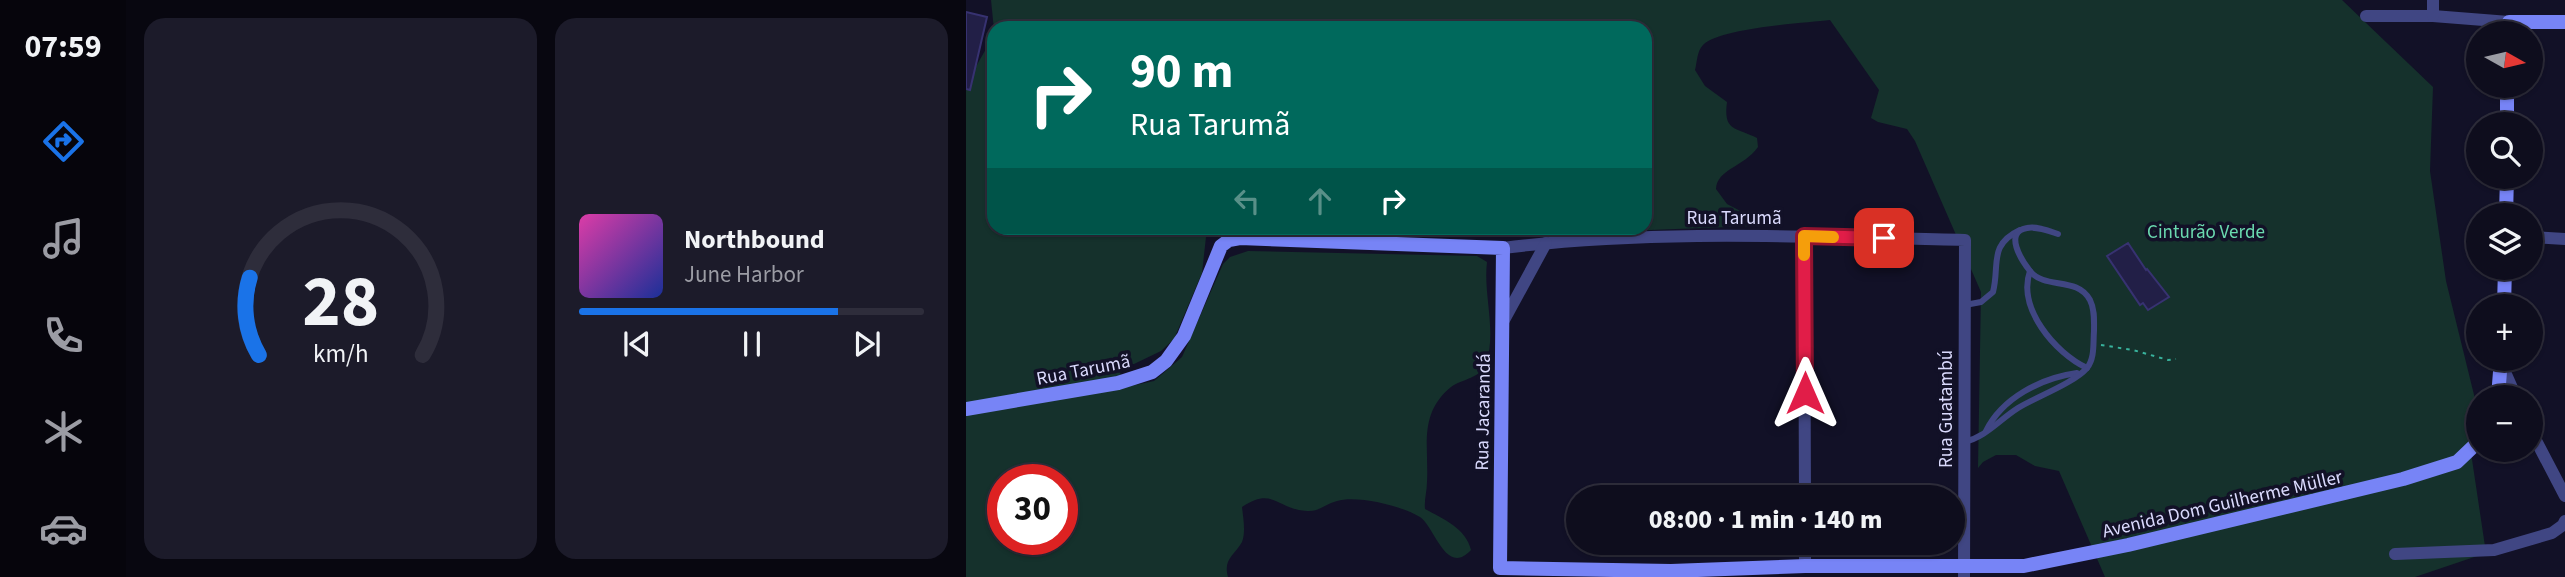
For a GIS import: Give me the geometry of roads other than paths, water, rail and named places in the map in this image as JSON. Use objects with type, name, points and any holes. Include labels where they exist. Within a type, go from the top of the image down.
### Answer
[{"type":"street","points":[[2433,0],[2433,16]]},
{"type":"street","points":[[2366,16],[2433,16],[2468,21]]},
{"type":"street","points":[[2543,24],[2565,22]]},
{"type":"street","points":[[1804,236],[1805,485]]},
{"type":"street","name":"Rua Tarumã","points":[[966,409],[1118,383],[1152,372],[1166,361],[1184,336],[1204,291],[1211,265],[1220,246],[1228,240],[1240,238],[1503,248],[1572,240],[1640,238],[1804,236],[1965,240]]},
{"type":"street","points":[[2543,238],[2565,239]]},
{"type":"street","name":"Rua Guatambú","points":[[1964,572],[1965,240]]},
{"type":"street","points":[[1503,322],[1546,243]]},
{"type":"street","name":"Rua Jacarandá","points":[[1500,572],[1503,248]]},
{"type":"street","name":"Avenida Dom Guilherme Müller","points":[[1500,572],[1671,571],[1805,566],[1964,572],[2024,566],[2052,562],[2359,490],[2457,462],[2466,453]]},
{"type":"street","points":[[2543,454],[2565,496]]},
{"type":"street","points":[[2395,554],[2494,550],[2552,533],[2563,526],[2565,521]]},
{"type":"street","points":[[1805,555],[1805,566]]},
{"type":"lane","points":[[1965,305],[1981,302],[1993,292],[1996,255],[2010,235],[2020,230],[2036,228],[2059,234]]},
{"type":"lane","points":[[1964,442],[1976,439],[2017,408],[2087,368],[2092,356],[2094,312],[2085,293],[2074,286],[2040,279],[2030,271],[2015,247],[2015,238],[2020,230]]},
{"type":"lane","points":[[2030,271],[2026,287],[2030,307],[2039,324],[2070,360],[2087,368]]},
{"type":"lane","points":[[1985,433],[1996,415],[2029,389],[2051,379],[2079,373]]},
{"type":"park label","name":"Cinturão Verde","points":[[2206,231]]}]
